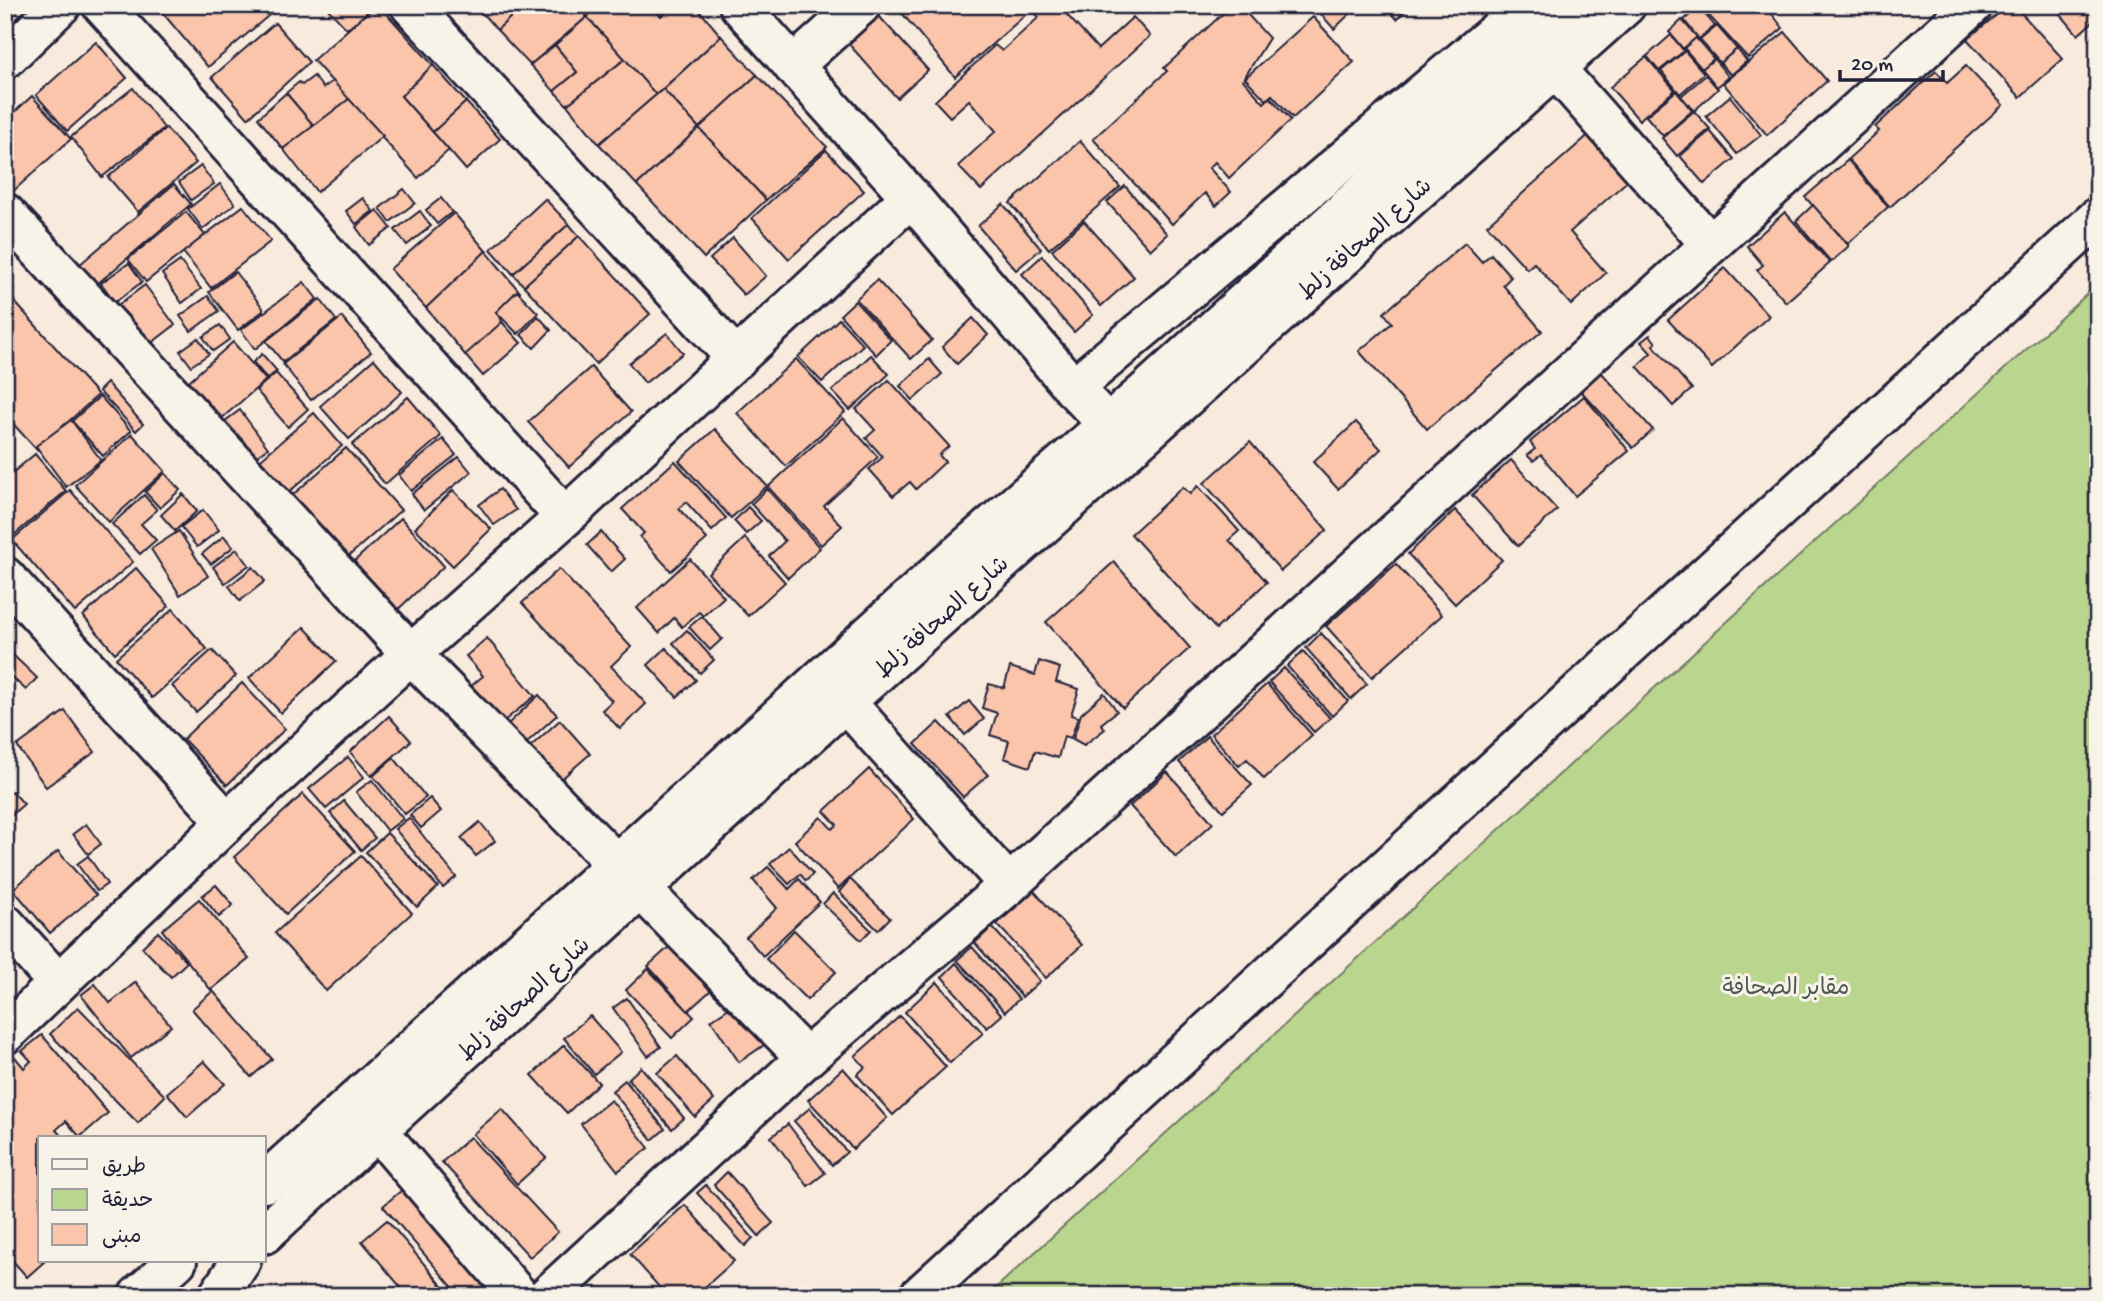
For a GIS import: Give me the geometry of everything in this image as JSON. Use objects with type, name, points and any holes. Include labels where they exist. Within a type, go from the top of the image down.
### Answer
[{"type":"main road","points":[[5,59],[61,5]]},
{"type":"main road","points":[[102,5],[565,517]]},
{"type":"main road","points":[[410,5],[737,359]]},
{"type":"main road","points":[[739,5],[911,197],[1073,388],[1119,435]]},
{"type":"main road","points":[[793,66],[861,5]]},
{"type":"main road","name":"شارع الصحافة زلط","points":[[266,1232],[378,1131],[627,877],[1119,435],[1570,5]]},
{"type":"main road","name":"شارع الصحافة زلط","points":[[1536,38],[1626,5]]},
{"type":"main road","points":[[547,1296],[806,1058],[1009,885],[1973,5]]},
{"type":"main road","points":[[1073,388],[1498,30],[1536,38],[1710,244]]},
{"type":"main road","points":[[5,1034],[227,822],[565,517],[911,197]]},
{"type":"main road","points":[[5,213],[411,654],[806,1058]]},
{"type":"main road","points":[[919,1296],[2098,216]]},
{"type":"main road","points":[[5,577],[227,822]]},
{"type":"main road","points":[[834,689],[1009,885]]},
{"type":"main road","name":"شارع الصحافة زلط","points":[[266,1181],[513,959],[627,877]]},
{"type":"main road","points":[[5,925],[58,983]]},
{"type":"main road","points":[[351,1103],[519,1296]]},
{"type":"main road","points":[[138,1296],[176,1262]]},
{"type":"main road","points":[[218,1296],[240,1262]]},
{"type":"green space","name":"مقابر الصحافة","points":[[2098,284],[2098,1296],[987,1296]]},
{"type":"building","points":[[5,5],[24,5],[5,21]]},
{"type":"building","points":[[156,5],[281,5],[208,67]]},
{"type":"building","points":[[324,5],[376,5],[347,29]]},
{"type":"building","points":[[379,5],[433,65],[401,96],[449,150],[418,178],[313,60]]},
{"type":"building","points":[[475,5],[524,5],[497,30]]},
{"type":"building","points":[[524,5],[578,5],[587,17],[530,65],[497,30]]},
{"type":"building","points":[[578,5],[599,5],[587,17]]},
{"type":"building","points":[[599,5],[652,5],[661,16],[674,5],[695,5],[721,36],[656,95],[587,17]]},
{"type":"building","points":[[1027,5],[1031,10],[955,77],[896,6]]},
{"type":"building","points":[[1039,5],[1058,5],[1098,49],[1133,17],[1150,36],[981,190],[958,166],[996,131],[969,100],[950,117],[935,101],[995,45],[1002,51],[1039,17],[1033,11]]},
{"type":"building","points":[[1232,5],[1239,5],[1269,38],[1243,80],[1264,103],[1270,97],[1291,120],[1229,178],[1215,162],[1209,168],[1231,192],[1216,206],[1205,193],[1172,224],[1093,139],[1167,71],[1164,68]]},
{"type":"building","points":[[1313,5],[1359,5],[1334,29]]},
{"type":"building","points":[[1384,5],[1411,5],[1397,19]]},
{"type":"building","points":[[1765,5],[1783,28],[1748,58],[1700,6]]},
{"type":"building","points":[[2009,5],[2014,5],[2063,59],[2020,97],[1967,39]]},
{"type":"building","points":[[2053,5],[2098,5],[2098,17],[2078,35]]},
{"type":"building","points":[[1699,7],[1715,26],[1699,39],[1684,20]]},
{"type":"building","points":[[877,14],[928,70],[897,98],[847,42]]},
{"type":"building","points":[[587,17],[625,59],[567,105],[554,91],[577,72],[555,45]]},
{"type":"building","points":[[1313,17],[1354,62],[1293,118],[1272,95],[1266,100],[1245,78]]},
{"type":"building","points":[[1682,20],[1697,37],[1683,49],[1669,32]]},
{"type":"building","points":[[275,23],[309,62],[248,118],[212,77]]},
{"type":"building","points":[[1717,26],[1737,49],[1720,63],[1700,40]]},
{"type":"building","points":[[1785,32],[1827,81],[1767,135],[1723,83]]},
{"type":"building","points":[[1671,35],[1684,51],[1659,71],[1647,56]]},
{"type":"building","points":[[721,36],[757,75],[699,128],[663,89]]},
{"type":"building","points":[[1696,38],[1714,59],[1702,69],[1684,48]]},
{"type":"building","points":[[96,42],[127,78],[67,131],[36,95]]},
{"type":"building","points":[[555,45],[577,72],[554,91],[530,65]]},
{"type":"building","points":[[1737,49],[1747,61],[1731,75],[1720,63]]},
{"type":"building","points":[[1685,51],[1704,73],[1680,94],[1661,71]]},
{"type":"building","points":[[1646,57],[1675,90],[1639,120],[1610,87]]},
{"type":"building","points":[[625,59],[656,95],[599,144],[567,105]]},
{"type":"building","points":[[1714,59],[1729,77],[1717,87],[1702,69]]},
{"type":"building","points":[[433,65],[466,102],[433,132],[401,96]]},
{"type":"building","points":[[1966,66],[2003,105],[1890,207],[1848,159],[1879,131],[1875,127],[1936,71],[1947,83]]},
{"type":"building","points":[[757,75],[827,147],[766,200],[699,128]]},
{"type":"building","points":[[1706,75],[1718,89],[1694,111],[1681,96]]},
{"type":"building","points":[[314,76],[323,88],[333,81],[349,99],[314,126],[286,93],[299,82],[302,85]]},
{"type":"building","points":[[133,88],[164,128],[102,177],[71,137]]},
{"type":"building","points":[[663,89],[699,128],[637,185],[599,144]]},
{"type":"building","points":[[1676,91],[1692,111],[1663,136],[1646,116]]},
{"type":"building","points":[[286,93],[314,126],[283,149],[258,118]]},
{"type":"building","points":[[32,96],[71,139],[9,195],[5,192],[5,121]]},
{"type":"building","points":[[1730,96],[1761,135],[1737,154],[1706,116]]},
{"type":"building","points":[[349,99],[383,136],[317,192],[283,149]]},
{"type":"building","points":[[466,102],[500,139],[466,170],[433,132]]},
{"type":"building","points":[[1694,111],[1710,129],[1677,156],[1662,138]]},
{"type":"building","points":[[166,128],[196,163],[138,212],[108,177]]},
{"type":"building","points":[[699,128],[766,200],[704,258],[637,185]]},
{"type":"building","points":[[1593,131],[1633,176],[1570,232],[1606,273],[1571,305],[1534,263],[1527,269],[1487,225]]},
{"type":"building","points":[[1710,131],[1734,159],[1704,184],[1680,156]]},
{"type":"building","points":[[1080,141],[1120,187],[1049,249],[1010,203]]},
{"type":"building","points":[[826,150],[864,191],[789,259],[752,218]]},
{"type":"building","points":[[1848,160],[1888,207],[1848,244],[1805,197]]},
{"type":"building","points":[[201,166],[214,184],[191,200],[179,182]]},
{"type":"building","points":[[174,184],[191,204],[96,285],[79,265]]},
{"type":"building","points":[[220,184],[235,204],[203,229],[188,209]]},
{"type":"building","points":[[1125,186],[1167,234],[1150,250],[1107,202]]},
{"type":"building","points":[[404,189],[415,203],[390,222],[380,208]]},
{"type":"building","points":[[363,198],[373,211],[356,224],[346,211]]},
{"type":"building","points":[[441,198],[452,212],[437,224],[426,210]]},
{"type":"building","points":[[545,199],[569,224],[513,274],[491,249]]},
{"type":"building","points":[[1003,204],[1041,249],[1016,270],[978,226]]},
{"type":"building","points":[[1813,205],[1849,246],[1831,262],[1796,221]]},
{"type":"building","points":[[243,206],[271,241],[211,288],[183,252]]},
{"type":"building","points":[[377,210],[391,228],[369,245],[356,227]]},
{"type":"building","points":[[420,211],[431,226],[407,245],[395,230]]},
{"type":"building","points":[[186,212],[205,235],[146,282],[128,259]]},
{"type":"building","points":[[1785,212],[1830,263],[1786,302],[1757,270],[1763,265],[1747,246]]},
{"type":"building","points":[[454,213],[486,251],[426,308],[390,269]]},
{"type":"building","points":[[1084,221],[1134,277],[1101,306],[1052,250]]},
{"type":"building","points":[[569,224],[579,236],[524,286],[513,274]]},
{"type":"building","points":[[579,236],[650,314],[596,364],[524,286]]},
{"type":"building","points":[[733,238],[766,276],[744,295],[710,259]]},
{"type":"building","points":[[1465,243],[1482,262],[1491,254],[1511,277],[1503,285],[1542,331],[1427,429],[1359,351],[1392,323],[1384,313]]},
{"type":"building","points":[[486,251],[520,292],[496,312],[503,323],[466,356],[426,308]]},
{"type":"building","points":[[1042,256],[1093,315],[1074,332],[1022,274]]},
{"type":"building","points":[[180,261],[201,289],[182,303],[162,274]]},
{"type":"building","points":[[129,263],[142,282],[115,302],[101,283]]},
{"type":"building","points":[[1725,268],[1769,316],[1712,368],[1668,320]]},
{"type":"building","points":[[235,272],[263,308],[263,311],[238,330],[209,292]]},
{"type":"building","points":[[877,280],[932,340],[911,359],[856,299]]},
{"type":"building","points":[[304,282],[317,299],[255,349],[241,330]]},
{"type":"building","points":[[145,285],[175,325],[149,345],[118,305]]},
{"type":"building","points":[[5,291],[98,395],[37,450],[5,415]]},
{"type":"building","points":[[517,291],[538,313],[518,334],[496,312]]},
{"type":"building","points":[[208,296],[219,311],[191,331],[180,316]]},
{"type":"building","points":[[320,299],[336,320],[283,362],[266,341]]},
{"type":"building","points":[[855,301],[891,340],[876,355],[840,315]]},
{"type":"building","points":[[538,316],[551,330],[534,348],[521,335]]},
{"type":"building","points":[[342,317],[371,352],[311,400],[283,364]]},
{"type":"building","points":[[973,318],[988,335],[957,364],[942,347]]},
{"type":"building","points":[[839,319],[863,345],[822,382],[798,357]]},
{"type":"building","points":[[502,322],[521,343],[483,376],[465,355]]},
{"type":"building","points":[[220,325],[230,339],[213,351],[203,337]]},
{"type":"building","points":[[667,333],[683,353],[645,383],[629,363]]},
{"type":"building","points":[[1650,335],[1656,343],[1653,345],[1692,389],[1673,406],[1637,366],[1651,353],[1641,342]]},
{"type":"building","points":[[198,338],[209,354],[191,366],[180,351]]},
{"type":"building","points":[[233,342],[266,380],[214,425],[181,388]]},
{"type":"building","points":[[262,354],[277,371],[267,379],[253,362]]},
{"type":"building","points":[[871,355],[889,374],[850,410],[832,391]]},
{"type":"building","points":[[374,359],[402,392],[349,439],[320,406]]},
{"type":"building","points":[[796,359],[845,412],[786,466],[737,413]]},
{"type":"building","points":[[929,359],[942,374],[913,400],[900,386]]},
{"type":"building","points":[[591,367],[631,412],[569,467],[528,422]]},
{"type":"building","points":[[1601,372],[1653,430],[1633,448],[1580,390]]},
{"type":"building","points":[[276,373],[308,409],[288,427],[256,390]]},
{"type":"building","points":[[889,380],[949,446],[939,455],[945,462],[916,489],[910,482],[893,496],[869,469],[883,457],[866,438],[875,430],[856,409]]},
{"type":"building","points":[[107,383],[143,424],[136,431],[99,391]]},
{"type":"building","points":[[100,396],[131,431],[103,456],[72,421]]},
{"type":"building","points":[[1584,396],[1629,451],[1575,496],[1541,455],[1533,461],[1527,455],[1535,449],[1530,442]]},
{"type":"building","points":[[408,397],[441,436],[385,484],[352,445]]},
{"type":"building","points":[[240,410],[268,448],[249,462],[221,424]]},
{"type":"building","points":[[314,413],[342,446],[282,498],[254,465]]},
{"type":"building","points":[[843,418],[878,457],[824,506],[842,526],[821,545],[768,487]]},
{"type":"building","points":[[71,420],[101,460],[66,487],[36,446]]},
{"type":"building","points":[[1356,422],[1381,449],[1338,489],[1313,462]]},
{"type":"building","points":[[715,429],[767,486],[731,518],[679,461]]},
{"type":"building","points":[[132,434],[165,471],[109,522],[75,485]]},
{"type":"building","points":[[443,439],[456,455],[411,491],[399,475]]},
{"type":"building","points":[[1250,442],[1327,530],[1281,571],[1204,483]]},
{"type":"building","points":[[346,448],[401,510],[342,562],[287,500]]},
{"type":"building","points":[[35,454],[66,491],[7,541],[5,479]]},
{"type":"building","points":[[459,457],[471,472],[424,510],[412,494]]},
{"type":"building","points":[[1511,460],[1557,510],[1518,546],[1472,495]]},
{"type":"building","points":[[675,461],[726,518],[712,531],[686,502],[679,509],[707,539],[671,571],[640,537],[644,533],[622,509]]},
{"type":"building","points":[[165,473],[180,490],[160,508],[145,492]]},
{"type":"building","points":[[1198,486],[1239,531],[1229,540],[1267,582],[1216,629],[1131,534],[1183,487],[1190,494]]},
{"type":"building","points":[[500,489],[516,510],[494,525],[479,505]]},
{"type":"building","points":[[767,489],[820,548],[788,578],[769,556],[785,541],[751,504]]},
{"type":"building","points":[[70,490],[133,562],[75,612],[12,540]]},
{"type":"building","points":[[453,490],[491,529],[453,566],[415,528]]},
{"type":"building","points":[[183,494],[197,511],[175,531],[161,515]]},
{"type":"building","points":[[144,495],[157,510],[141,524],[156,540],[140,554],[112,524]]},
{"type":"building","points":[[748,507],[761,521],[746,534],[734,521]]},
{"type":"building","points":[[203,510],[219,530],[197,547],[181,527]]},
{"type":"building","points":[[1455,510],[1502,560],[1455,604],[1408,554]]},
{"type":"building","points":[[401,518],[444,566],[392,615],[348,567]]},
{"type":"building","points":[[179,531],[208,576],[180,595],[151,549]]},
{"type":"building","points":[[601,532],[625,559],[611,572],[587,545]]},
{"type":"building","points":[[224,536],[233,547],[211,564],[202,554]]},
{"type":"building","points":[[745,538],[785,582],[748,616],[708,573]]},
{"type":"building","points":[[237,549],[249,565],[225,583],[213,567]]},
{"type":"building","points":[[690,559],[724,597],[703,616],[699,612],[682,627],[674,618],[659,633],[637,608]]},
{"type":"building","points":[[1114,562],[1190,648],[1123,708],[1046,622]]},
{"type":"building","points":[[1396,564],[1442,615],[1372,677],[1326,626]]},
{"type":"building","points":[[253,567],[265,581],[240,601],[229,586]]},
{"type":"building","points":[[136,568],[169,606],[115,653],[83,616]]},
{"type":"building","points":[[559,569],[631,647],[611,666],[646,704],[620,729],[602,710],[612,701],[522,603]]},
{"type":"building","points":[[173,609],[207,649],[152,698],[116,658]]},
{"type":"building","points":[[702,616],[722,639],[710,650],[689,627]]},
{"type":"building","points":[[304,627],[336,661],[281,713],[249,678]]},
{"type":"building","points":[[687,630],[714,660],[700,673],[673,643]]},
{"type":"building","points":[[1321,633],[1367,684],[1351,699],[1306,648]]},
{"type":"building","points":[[487,638],[535,696],[493,730],[463,693],[483,676],[466,656]]},
{"type":"building","points":[[666,648],[696,680],[677,697],[648,665]]},
{"type":"building","points":[[212,650],[236,676],[196,712],[172,686]]},
{"type":"building","points":[[1303,651],[1348,701],[1332,716],[1287,666]]},
{"type":"building","points":[[13,655],[37,678],[26,690],[5,671],[5,663]]},
{"type":"building","points":[[1039,661],[1060,668],[1056,682],[1079,689],[1071,715],[1078,717],[1071,738],[1064,736],[1058,758],[1035,751],[1030,767],[1004,758],[1009,741],[990,735],[997,713],[982,708],[989,684],[1004,688],[1010,667],[1035,675]]},
{"type":"building","points":[[1284,668],[1330,718],[1314,732],[1269,682]]},
{"type":"building","points":[[242,683],[285,729],[227,785],[183,739]]},
{"type":"building","points":[[1267,684],[1312,735],[1264,779],[1247,759],[1239,766],[1211,734]]},
{"type":"building","points":[[1104,693],[1117,711],[1101,724],[1105,729],[1084,745],[1073,739],[1081,714]]},
{"type":"building","points":[[539,695],[557,715],[513,755],[496,735]]},
{"type":"building","points":[[969,701],[984,719],[965,735],[950,717]]},
{"type":"building","points":[[65,711],[95,752],[46,787],[17,746]]},
{"type":"building","points":[[389,716],[411,741],[371,776],[350,752]]},
{"type":"building","points":[[560,720],[590,754],[551,788],[522,754]]},
{"type":"building","points":[[939,722],[988,775],[963,797],[915,744]]},
{"type":"building","points":[[1207,736],[1252,785],[1223,811],[1179,762]]},
{"type":"building","points":[[348,757],[364,777],[326,809],[309,789]]},
{"type":"building","points":[[394,758],[426,797],[405,814],[373,776]]},
{"type":"building","points":[[869,769],[914,819],[838,889],[795,841],[821,817],[832,829],[837,825],[824,811]]},
{"type":"building","points":[[1167,772],[1213,823],[1176,857],[1130,806]]},
{"type":"building","points":[[372,780],[403,819],[387,831],[356,792]]},
{"type":"building","points":[[12,791],[24,804],[8,818],[5,816],[5,797]]},
{"type":"building","points":[[303,794],[355,851],[286,914],[234,857]]},
{"type":"building","points":[[430,798],[441,811],[421,828],[410,815]]},
{"type":"building","points":[[344,801],[375,838],[361,850],[330,813]]},
{"type":"building","points":[[409,818],[456,877],[443,888],[395,829]]},
{"type":"building","points":[[480,822],[495,841],[476,856],[461,838]]},
{"type":"building","points":[[86,824],[101,844],[88,854],[73,834]]},
{"type":"building","points":[[387,833],[438,887],[417,907],[366,852]]},
{"type":"building","points":[[789,847],[813,874],[806,881],[800,874],[789,884],[770,864]]},
{"type":"building","points":[[58,851],[96,895],[50,933],[13,889]]},
{"type":"building","points":[[88,856],[107,884],[97,891],[77,864]]},
{"type":"building","points":[[361,856],[412,913],[326,991],[275,933]]},
{"type":"building","points":[[768,867],[789,889],[799,879],[820,902],[763,956],[746,937],[777,908],[753,880]]},
{"type":"building","points":[[850,879],[890,918],[878,930],[839,892]]},
{"type":"building","points":[[216,885],[233,905],[219,917],[202,896]]},
{"type":"building","points":[[1034,891],[1082,945],[1046,978],[997,924]]},
{"type":"building","points":[[833,893],[871,930],[861,940],[823,904]]},
{"type":"building","points":[[199,899],[249,959],[211,990],[162,930]]},
{"type":"building","points":[[992,927],[1040,981],[1022,997],[975,943]]},
{"type":"building","points":[[794,930],[836,972],[807,1000],[766,959]]},
{"type":"building","points":[[158,932],[187,962],[171,977],[142,947]]},
{"type":"building","points":[[680,937],[720,982],[688,1011],[648,966]]},
{"type":"building","points":[[972,947],[1019,999],[1005,1012],[957,960]]},
{"type":"building","points":[[956,963],[1002,1015],[987,1028],[942,977]]},
{"type":"building","points":[[648,969],[694,1017],[672,1038],[626,990]]},
{"type":"building","points":[[136,982],[171,1026],[131,1058],[81,995],[95,984],[110,1003]]},
{"type":"building","points":[[937,982],[983,1033],[950,1063],[905,1012]]},
{"type":"building","points":[[213,991],[272,1059],[251,1077],[192,1009]]},
{"type":"building","points":[[627,998],[661,1047],[648,1056],[613,1008]]},
{"type":"building","points":[[744,998],[773,1039],[739,1062],[711,1020]]},
{"type":"building","points":[[78,1007],[165,1096],[138,1123],[50,1034]]},
{"type":"building","points":[[590,1016],[621,1052],[594,1074],[564,1038]]},
{"type":"building","points":[[900,1016],[946,1067],[893,1115],[857,1075],[865,1067],[855,1056]]},
{"type":"building","points":[[42,1035],[108,1113],[81,1136],[66,1121],[56,1130],[61,1136],[38,1136],[38,1262],[44,1262],[27,1277],[5,1252],[5,1178],[15,1169],[5,1158],[5,1065],[15,1057],[24,1068],[31,1061],[22,1051]]},
{"type":"building","points":[[564,1045],[599,1083],[567,1113],[532,1075]]},
{"type":"building","points":[[677,1056],[714,1100],[695,1117],[657,1073]]},
{"type":"building","points":[[204,1061],[225,1084],[187,1117],[167,1093]]},
{"type":"building","points":[[641,1067],[684,1118],[672,1129],[628,1079]]},
{"type":"building","points":[[843,1068],[887,1118],[853,1149],[808,1100]]},
{"type":"building","points":[[625,1080],[665,1129],[652,1140],[612,1091]]},
{"type":"building","points":[[611,1100],[649,1148],[618,1171],[581,1124]]},
{"type":"building","points":[[810,1108],[847,1152],[832,1165],[794,1121]]},
{"type":"building","points":[[502,1109],[546,1158],[517,1184],[473,1134]]},
{"type":"building","points":[[788,1124],[825,1173],[808,1186],[771,1137]]},
{"type":"building","points":[[470,1137],[558,1232],[530,1257],[442,1162]]},
{"type":"building","points":[[727,1172],[773,1223],[759,1236],[714,1185]]},
{"type":"building","points":[[409,1184],[497,1286],[486,1296],[460,1296],[383,1206]]},
{"type":"building","points":[[706,1185],[753,1238],[745,1246],[697,1193]]},
{"type":"building","points":[[685,1205],[734,1261],[695,1296],[667,1296],[630,1254]]},
{"type":"building","points":[[387,1220],[451,1296],[408,1296],[362,1241]]}]
